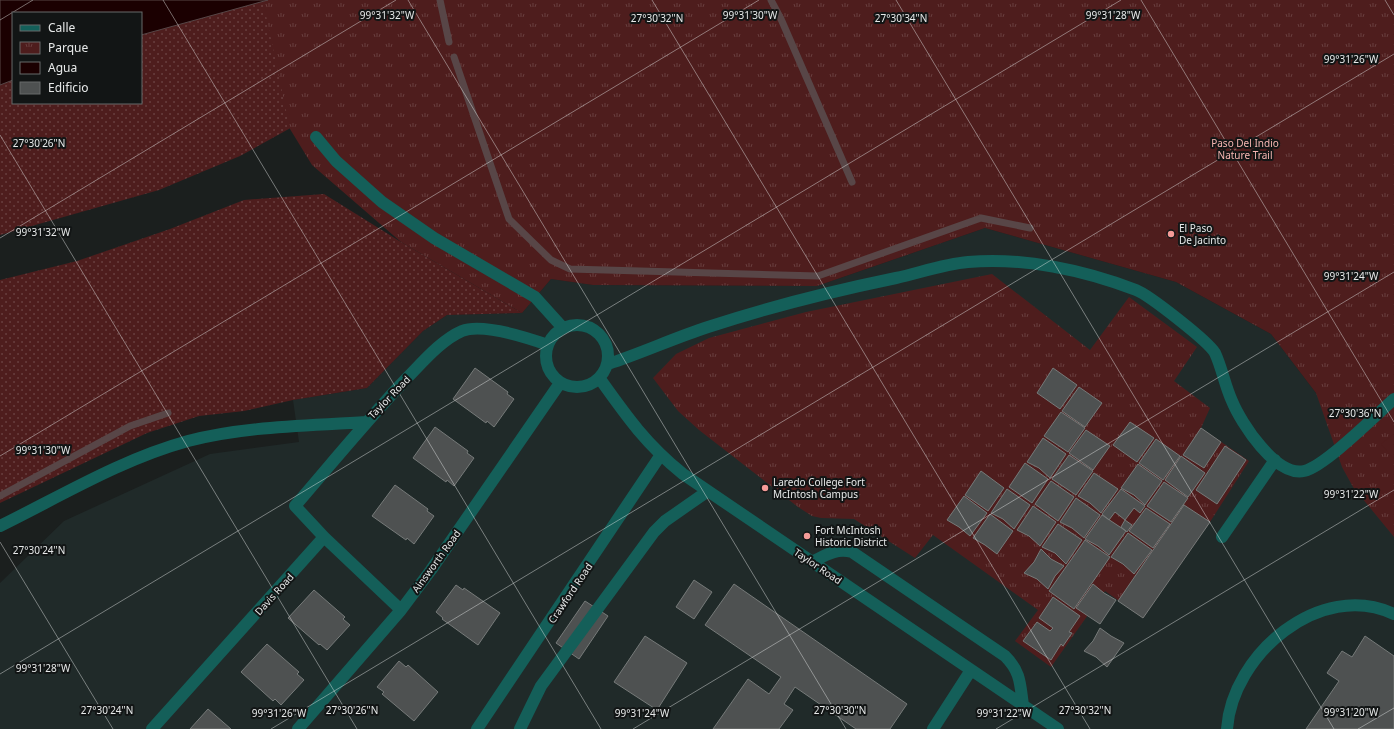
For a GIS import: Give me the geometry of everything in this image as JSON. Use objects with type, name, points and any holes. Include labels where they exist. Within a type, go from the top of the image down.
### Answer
[{"type":"street","points":[[316,137],[336,161],[382,202],[434,238],[535,297],[563,328]]},
{"type":"street","points":[[608,364],[659,347],[707,327],[834,290],[968,262],[1024,263],[1097,278],[1139,291],[1204,339],[1214,352],[1231,400],[1244,426],[1275,460],[1290,471],[1303,471],[1312,468],[1324,460],[1394,399]]},
{"type":"street","points":[[572,325],[592,328],[606,344],[609,354],[608,364],[600,379],[585,388],[576,388],[560,383],[552,375],[547,366],[546,356],[548,346],[556,333],[563,328],[572,325]]},
{"type":"street","name":"Taylor Road","points":[[324,537],[295,506],[366,422],[423,363],[445,343],[462,332],[477,329],[515,335],[548,346]]},
{"type":"street","name":"Taylor Road","points":[[600,379],[632,426],[660,456],[708,491],[1058,729]]},
{"type":"street","name":"Ainsworth Road","points":[[298,729],[401,610],[431,570],[560,383]]},
{"type":"street","points":[[0,526],[123,464],[189,441],[274,429],[366,422]]},
{"type":"street","name":"Crawford Road","points":[[478,729],[637,494],[660,456]]},
{"type":"street","points":[[1222,537],[1275,460]]},
{"type":"street","points":[[520,729],[541,686],[654,532],[665,521],[708,491]]},
{"type":"street","points":[[324,537],[401,610]]},
{"type":"street","name":"Davis Road","points":[[152,729],[324,537]]},
{"type":"street","points":[[812,562],[833,551],[843,550],[852,552],[1004,656],[1014,666],[1019,677],[1023,705]]},
{"type":"street","points":[[1227,729],[1230,706],[1239,684],[1270,641],[1286,628],[1304,618],[1325,610],[1346,606],[1368,606],[1384,609],[1394,614]]},
{"type":"street","points":[[933,729],[971,670]]},
{"type":"shaded area","name":"Laredo College Fort McIntosh Campus","points":[[985,228],[1176,282],[1271,334],[1316,393],[1394,314],[1394,729],[0,729],[0,583],[64,521],[210,454],[299,442],[293,400],[367,388],[423,331],[447,315],[522,313],[551,279],[593,285],[817,286]]},
{"type":"green space","points":[[268,0],[433,49],[240,156],[159,190],[0,235],[0,85],[12,80],[12,104],[142,104],[142,35]]},
{"type":"green space","name":"Paso Del Indio Nature Trail","points":[[1394,0],[1394,537],[1353,487],[1342,467],[1316,393],[1271,334],[1176,282],[985,228],[817,286],[593,285],[551,279],[522,313],[401,242],[312,165],[290,129],[263,1]]},
{"type":"green space","points":[[324,194],[401,242],[522,313],[447,315],[423,331],[367,388],[293,400],[244,411],[199,416],[147,433],[0,503],[0,280],[77,261],[170,229],[244,200]]},
{"type":"green space","points":[[992,274],[1090,350],[1129,297],[1197,347],[1174,381],[1210,408],[1201,428],[1249,461],[1210,522],[1143,618],[1105,591],[1051,667],[1015,641],[1038,610],[933,535],[915,558],[854,519],[821,518],[812,516],[798,507],[699,430],[678,411],[653,378],[676,354],[709,338],[806,312]]},
{"type":"green space","points":[[1394,434],[1394,459],[1381,444]]},
{"type":"water","points":[[0,0],[268,0],[142,35],[142,12],[12,12],[12,80],[0,85]]},
{"type":"building","points":[[475,368],[508,392],[507,394],[514,399],[494,427],[487,421],[486,423],[453,399]]},
{"type":"building","points":[[1053,368],[1077,385],[1060,409],[1037,393]]},
{"type":"building","points":[[1079,387],[1102,403],[1085,427],[1062,411]]},
{"type":"building","points":[[1061,412],[1085,428],[1068,452],[1044,436]]},
{"type":"building","points":[[1130,422],[1154,438],[1137,462],[1113,445]]},
{"type":"building","points":[[435,427],[468,451],[467,453],[474,458],[454,486],[447,480],[446,482],[413,458]]},
{"type":"building","points":[[1201,428],[1221,442],[1204,468],[1183,455]]},
{"type":"building","points":[[1086,430],[1110,446],[1093,470],[1069,453]]},
{"type":"building","points":[[1043,438],[1066,454],[1050,478],[1039,468],[1027,462]]},
{"type":"building","points":[[1156,439],[1180,456],[1163,480],[1139,463]]},
{"type":"building","points":[[1225,446],[1246,460],[1217,504],[1196,490]]},
{"type":"building","points":[[1069,455],[1093,471],[1076,495],[1052,479]]},
{"type":"building","points":[[1181,456],[1205,473],[1188,497],[1165,480]]},
{"type":"building","points":[[1025,463],[1048,479],[1032,503],[1009,487]]},
{"type":"building","points":[[1138,464],[1162,481],[1145,505],[1134,495],[1121,488]]},
{"type":"building","points":[[981,471],[1004,488],[988,511],[965,495]]},
{"type":"building","points":[[1094,473],[1118,489],[1101,513],[1090,503],[1078,496]]},
{"type":"building","points":[[1051,481],[1074,497],[1058,521],[1035,504]]},
{"type":"building","points":[[1164,482],[1188,498],[1171,522],[1147,506]]},
{"type":"building","points":[[395,485],[428,509],[427,511],[434,516],[414,544],[372,516]]},
{"type":"building","points":[[1007,489],[1030,505],[1014,529],[1003,519],[991,513]]},
{"type":"building","points":[[1121,489],[1145,506],[1140,513],[1134,508],[1125,520],[1115,512],[1109,520],[1102,514]]},
{"type":"building","points":[[964,496],[987,513],[970,536],[947,520]]},
{"type":"building","points":[[1076,498],[1100,515],[1084,538],[1072,528],[1060,522]]},
{"type":"building","points":[[1184,505],[1210,522],[1143,618],[1118,601]]},
{"type":"building","points":[[1033,506],[1056,522],[1040,546],[1029,536],[1017,530]]},
{"type":"building","points":[[1146,508],[1170,524],[1153,548],[1129,531]]},
{"type":"building","points":[[990,514],[1013,531],[997,554],[973,538]]},
{"type":"building","points":[[1102,515],[1126,531],[1109,555],[1098,546],[1085,539]]},
{"type":"building","points":[[1125,520],[1132,525],[1127,532],[1121,527]]},
{"type":"building","points":[[1058,524],[1082,540],[1066,564],[1055,553],[1042,547]]},
{"type":"building","points":[[1128,533],[1152,550],[1134,574],[1123,564],[1111,557]]},
{"type":"building","points":[[1085,540],[1110,557],[1074,609],[1049,591]]},
{"type":"building","points":[[1041,549],[1051,559],[1064,566],[1055,576],[1048,589],[1037,579],[1024,573],[1034,562]]},
{"type":"building","points":[[694,580],[712,592],[694,619],[676,607]]},
{"type":"building","points":[[734,584],[907,704],[890,729],[856,729],[795,687],[784,704],[793,710],[779,729],[713,729],[748,679],[769,694],[781,677],[705,625]]},
{"type":"building","points":[[1093,584],[1116,600],[1100,624],[1076,608]]},
{"type":"building","points":[[456,585],[463,590],[464,588],[500,613],[478,645],[442,619],[443,618],[436,612]]},
{"type":"building","points":[[314,590],[345,617],[343,619],[350,625],[327,650],[320,644],[319,645],[288,618]]},
{"type":"building","points":[[1053,597],[1080,616],[1069,632],[1072,633],[1063,646],[1061,644],[1051,660],[1023,641],[1037,622],[1050,631],[1053,628],[1039,618]]},
{"type":"building","points":[[585,601],[608,616],[579,659],[556,643]]},
{"type":"building","points":[[1100,628],[1124,643],[1107,667],[1096,657],[1084,651],[1093,641]]},
{"type":"building","points":[[645,636],[687,663],[657,710],[614,682]]},
{"type":"building","points":[[1365,636],[1394,656],[1394,729],[1306,729],[1339,681],[1327,673],[1342,651],[1352,657]]},
{"type":"building","points":[[267,644],[299,672],[297,674],[304,680],[281,705],[275,699],[273,701],[241,672]]},
{"type":"building","points":[[399,661],[406,667],[408,665],[438,692],[414,721],[382,694],[384,692],[377,687]]},
{"type":"building","points":[[208,709],[231,729],[190,729]]},
{"type":"waterway","points":[[440,0],[449,42]]},
{"type":"waterway","points":[[771,0],[781,19],[852,182]]},
{"type":"waterway","points":[[454,57],[509,219],[551,260],[570,269],[818,276],[981,218],[1030,228]]},
{"type":"waterway","points":[[0,496],[130,426],[168,413]]},
{"type":"place","name":"El Paso De Jacinto","points":[[1171,234]]},
{"type":"place","name":"Laredo College Fort McIntosh Campus","points":[[765,488]]},
{"type":"place","name":"Fort McIntosh Historic District","points":[[807,536]]}]
